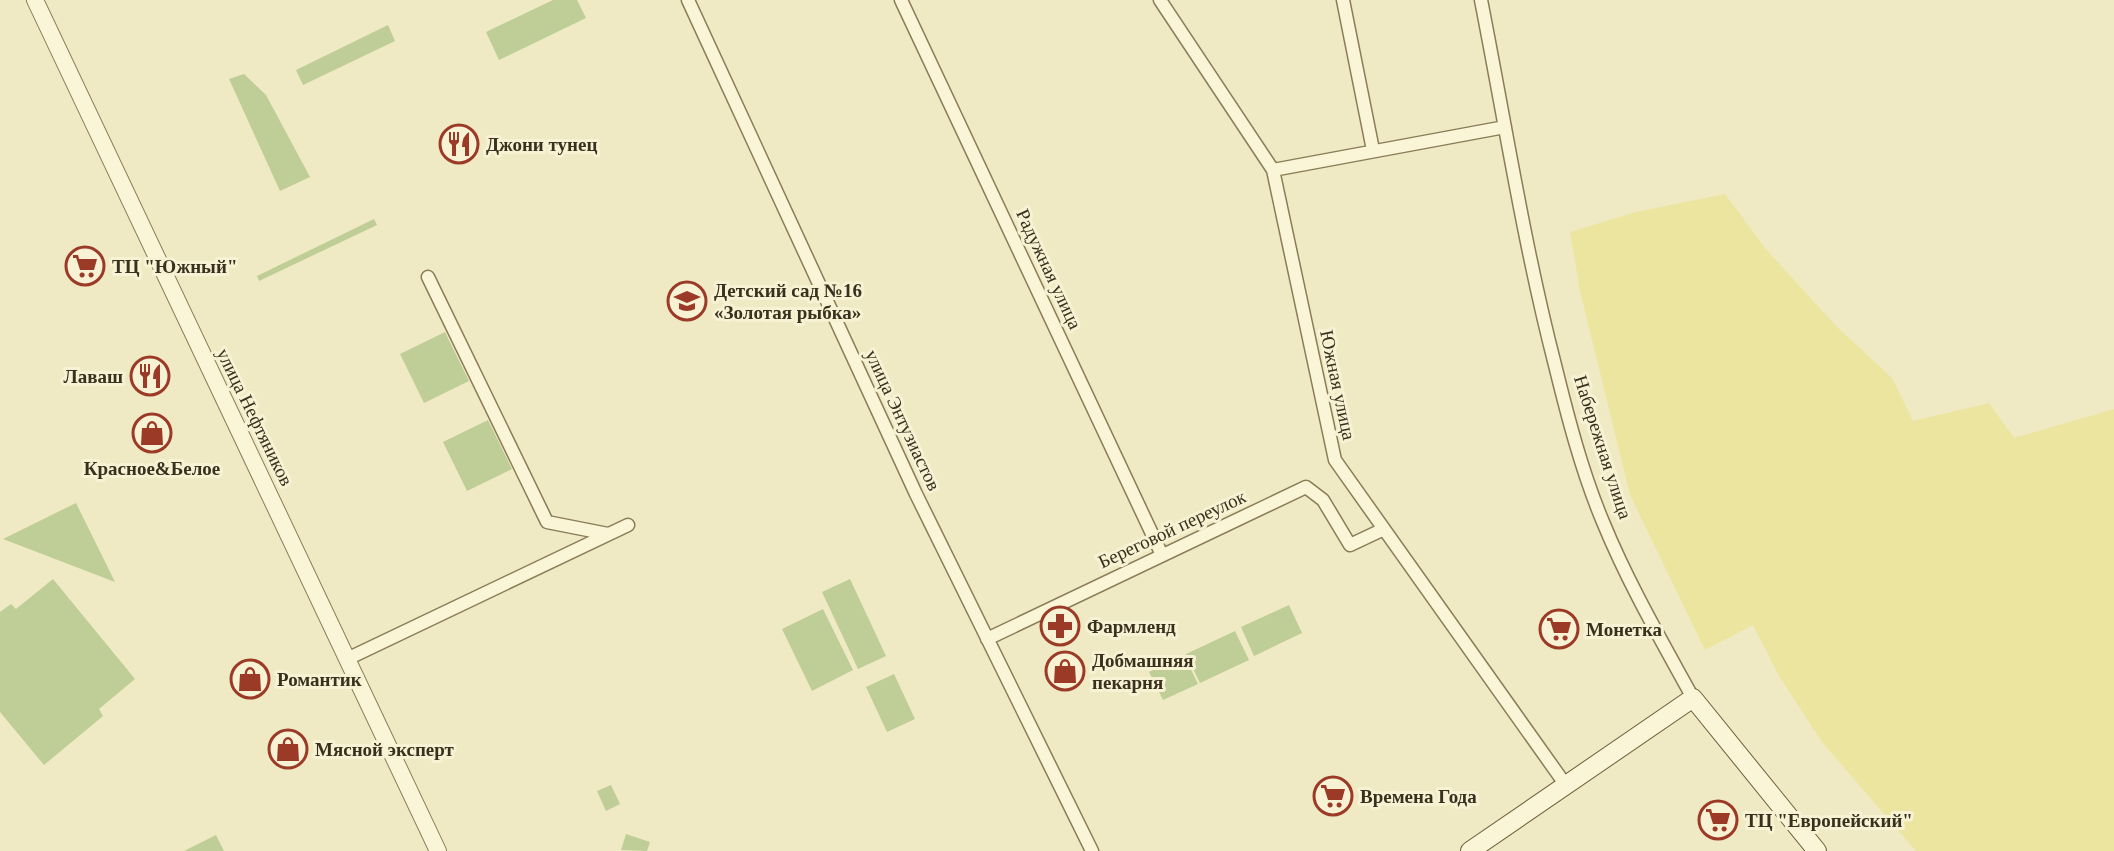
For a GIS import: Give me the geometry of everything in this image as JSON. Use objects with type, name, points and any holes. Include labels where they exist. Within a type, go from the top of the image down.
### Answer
[{"type":"main road","points":[[1470,851],[1693,698]]},
{"type":"main road","name":"Набережная улица","points":[[1693,698],[1817,851]]},
{"type":"street","name":"улица Нефтяников","points":[[35,0],[438,851]]},
{"type":"street","name":"улица Энтузиастов","points":[[688,0],[910,483],[1092,851]]},
{"type":"street","name":"Радужная улица","points":[[901,0],[1162,555]]},
{"type":"street","name":"Южная улица","points":[[1160,0],[1273,170],[1335,460],[1565,784]]},
{"type":"street","points":[[1343,0],[1373,150]]},
{"type":"street","name":"Набережная улица","points":[[1480,0],[1542,316],[1587,478],[1634,591],[1693,698]]},
{"type":"street","points":[[1273,170],[1504,127]]},
{"type":"street","points":[[428,277],[547,522],[608,534]]},
{"type":"street","name":"Береговой переулок","points":[[988,639],[1306,487],[1323,500],[1350,545],[1384,529]]},
{"type":"street","points":[[347,659],[628,525]]},
{"type":"green space","points":[[553,0],[577,0],[586,18],[499,60],[486,32]]},
{"type":"green space","points":[[388,25],[395,41],[303,85],[296,70]]},
{"type":"green space","points":[[244,74],[266,95],[310,177],[280,191],[229,79]]},
{"type":"green space","points":[[374,219],[377,225],[259,281],[257,276]]},
{"type":"green space","points":[[445,332],[469,381],[424,403],[400,354]]},
{"type":"green space","points":[[488,420],[512,469],[467,491],[443,442]]},
{"type":"green space","points":[[76,503],[115,582],[3,539]]},
{"type":"green space","points":[[53,579],[135,679],[99,709],[103,716],[44,765],[0,712],[0,612],[11,604],[16,609]]},
{"type":"green space","points":[[850,579],[886,656],[858,669],[822,592]]},
{"type":"green space","points":[[1289,605],[1302,633],[1254,656],[1241,627]]},
{"type":"green space","points":[[823,609],[853,670],[812,691],[782,629]]},
{"type":"green space","points":[[1235,631],[1249,660],[1200,683],[1186,654]]},
{"type":"green space","points":[[1184,655],[1198,684],[1163,700],[1149,672]]},
{"type":"green space","points":[[894,674],[915,719],[887,732],[866,687]]},
{"type":"green space","points":[[611,785],[620,804],[606,811],[597,791]]},
{"type":"green space","points":[[626,834],[650,842],[647,851],[621,850]]},
{"type":"green space","points":[[216,835],[224,851],[184,851]]},
{"type":"sand","points":[[1725,194],[1765,248],[1836,326],[1892,378],[1913,421],[1989,403],[2014,438],[2114,409],[2114,851],[1916,851],[1822,742],[1779,676],[1753,625],[1705,650],[1630,495],[1580,291],[1570,232],[1636,212]]},
{"type":"place","name":"Джони тунец","points":[[459,144]]},
{"type":"place","name":"ТЦ \"Южный\"","points":[[85,266]]},
{"type":"place","name":"Детский сад №16 «Золотая рыбка»","points":[[687,301]]},
{"type":"place","name":"Лаваш","points":[[150,376]]},
{"type":"place","name":"Красное&Белое","points":[[152,433]]},
{"type":"place","name":"Фармленд","points":[[1060,626]]},
{"type":"place","name":"Монетка","points":[[1559,629]]},
{"type":"place","name":"Добмашняя пекарня","points":[[1065,671]]},
{"type":"place","name":"Романтик","points":[[250,679]]},
{"type":"place","name":"Мясной эксперт","points":[[288,749]]},
{"type":"place","name":"Времена Года","points":[[1333,796]]},
{"type":"place","name":"ТЦ \"Европейский\"","points":[[1718,820]]}]
